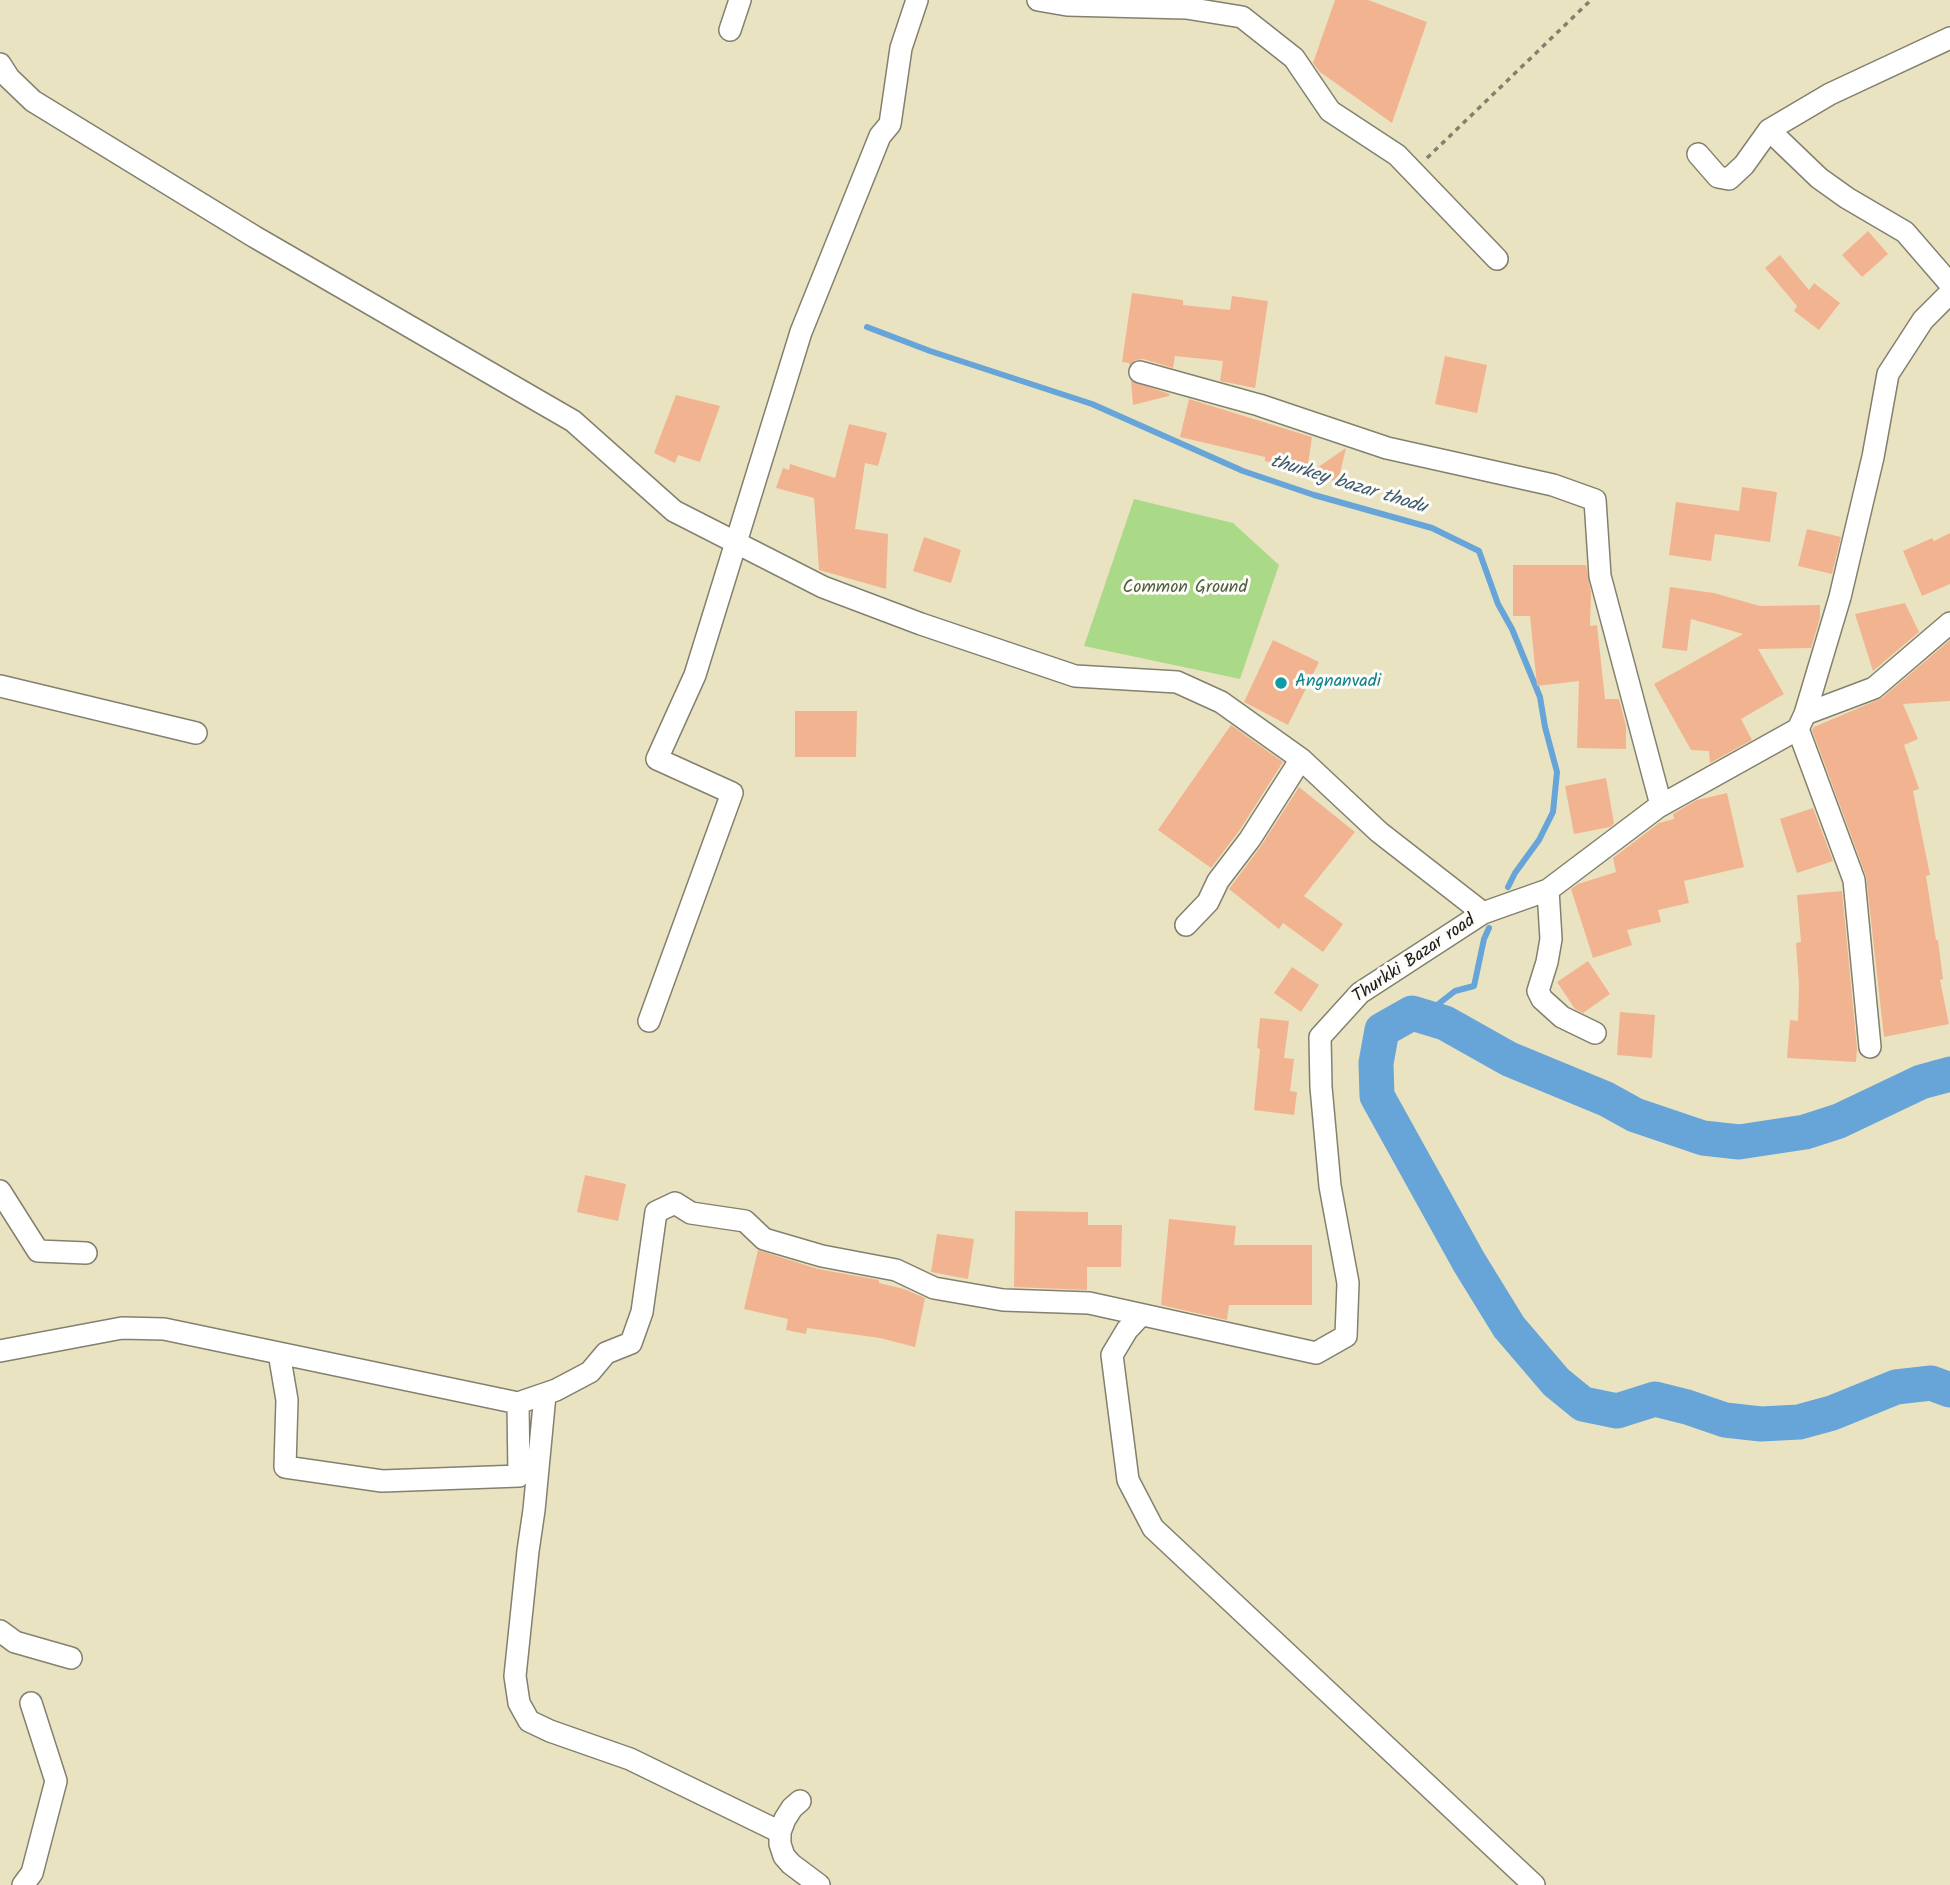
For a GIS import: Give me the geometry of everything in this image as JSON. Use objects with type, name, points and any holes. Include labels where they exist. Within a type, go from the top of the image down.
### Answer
[{"type":"street","points":[[730,30],[740,0]]},
{"type":"street","points":[[649,1021],[732,793],[657,759],[695,675],[801,332],[880,136],[890,124],[901,48],[917,0]]},
{"type":"street","points":[[1038,0],[1067,5],[1186,8],[1242,17],[1294,58],[1330,111],[1398,155],[1497,259]]},
{"type":"street","points":[[1698,154],[1718,177],[1729,179],[1744,166],[1769,130],[1830,94],[1950,38]]},
{"type":"street","points":[[0,64],[9,78],[33,101],[255,237],[573,421],[674,511],[823,587],[921,624],[1075,676],[1177,682],[1221,702],[1301,760],[1379,832],[1483,913]]},
{"type":"street","points":[[1769,130],[1819,178],[1905,232],[1950,284]]},
{"type":"street","points":[[1870,1047],[1854,880],[1802,722],[1840,597],[1888,374],[1923,320],[1950,293]]},
{"type":"street","points":[[1140,372],[1259,405],[1387,448],[1553,485],[1595,500],[1600,576],[1661,805]]},
{"type":"street","name":"Thurkki Bazar road","points":[[1140,1316],[1316,1353],[1346,1336],[1348,1283],[1330,1186],[1321,1087],[1320,1037],[1360,993],[1483,913],[1548,890],[1661,805],[1802,722],[1874,688],[1950,623]]},
{"type":"street","points":[[0,686],[196,733]]},
{"type":"street","points":[[1186,925],[1208,902],[1218,881],[1250,839],[1301,760]]},
{"type":"street","points":[[1548,890],[1551,939],[1538,991],[1542,999],[1562,1017],[1595,1033]]},
{"type":"street","points":[[0,1191],[38,1251],[86,1253]]},
{"type":"street","points":[[0,1351],[122,1328],[164,1329],[518,1403],[545,1395],[590,1372],[606,1353],[631,1343],[642,1312],[656,1212],[675,1203],[691,1213],[746,1220],[764,1239],[822,1256],[896,1270],[934,1288],[1003,1300],[1088,1303],[1140,1316],[1127,1330],[1112,1354],[1128,1480],[1153,1528],[1534,1885]]},
{"type":"street","points":[[279,1353],[287,1400],[285,1467],[382,1481],[519,1476],[518,1403]]},
{"type":"street","points":[[545,1395],[515,1676],[519,1703],[529,1721],[630,1759],[748,1814],[780,1832]]},
{"type":"street","points":[[0,1631],[15,1642],[71,1658]]},
{"type":"street","points":[[23,1885],[32,1873],[56,1781],[31,1703]]},
{"type":"street","points":[[800,1801],[792,1808],[780,1832],[780,1844],[784,1856],[819,1885]]},
{"type":"path","points":[[1413,172],[1591,0]]},
{"type":"green space","name":"Common Ground","points":[[1134,499],[1233,523],[1279,565],[1240,679],[1084,646]]},
{"type":"building","points":[[1335,0],[1368,0],[1427,22],[1392,123],[1320,72],[1313,63]]},
{"type":"building","points":[[1868,231],[1888,254],[1862,277],[1842,255]]},
{"type":"building","points":[[1780,255],[1809,290],[1814,283],[1840,303],[1819,330],[1794,311],[1797,306],[1765,268]]},
{"type":"building","points":[[1132,293],[1183,300],[1183,305],[1230,310],[1232,296],[1268,301],[1255,388],[1220,381],[1223,361],[1175,356],[1173,368],[1143,359],[1129,365],[1122,362]]},
{"type":"building","points":[[1445,356],[1487,365],[1477,413],[1435,404]]},
{"type":"building","points":[[1131,381],[1170,394],[1133,405]]},
{"type":"building","points":[[676,395],[720,406],[700,462],[678,455],[675,463],[654,453]]},
{"type":"building","points":[[1189,399],[1312,437],[1307,471],[1265,461],[1265,457],[1180,437]]},
{"type":"building","points":[[849,424],[887,433],[878,466],[865,463],[855,529],[888,534],[886,589],[819,570],[814,498],[776,488],[783,468],[789,470],[790,464],[835,478]]},
{"type":"building","points":[[1346,448],[1338,482],[1308,474]]},
{"type":"building","points":[[1742,487],[1777,492],[1770,542],[1715,534],[1711,561],[1669,555],[1676,502],[1739,511]]},
{"type":"building","points":[[1807,529],[1841,537],[1832,574],[1798,566]]},
{"type":"building","points":[[1950,533],[1950,584],[1922,596],[1903,551]]},
{"type":"building","points":[[924,537],[961,550],[951,583],[913,571]]},
{"type":"building","points":[[1513,565],[1586,565],[1591,592],[1590,626],[1597,625],[1605,699],[1619,699],[1626,726],[1626,749],[1577,748],[1579,681],[1537,686],[1530,616],[1513,616]]},
{"type":"building","points":[[1670,587],[1714,593],[1760,606],[1820,605],[1820,618],[1811,648],[1758,649],[1784,694],[1741,719],[1752,740],[1710,763],[1709,751],[1691,750],[1654,684],[1743,634],[1691,619],[1687,651],[1662,648]]},
{"type":"building","points":[[1905,603],[1919,632],[1873,671],[1855,614]]},
{"type":"building","name":"Angnanvadi","points":[[1273,640],[1319,662],[1288,725],[1244,702]]},
{"type":"building","points":[[1950,640],[1950,701],[1903,704],[1918,739],[1904,745],[1919,789],[1913,791],[1930,875],[1926,876],[1938,940],[1943,979],[1940,980],[1949,1024],[1884,1037],[1866,876],[1812,730],[1882,698]]},
{"type":"building","points":[[795,711],[857,711],[856,757],[795,757]]},
{"type":"building","points":[[1231,725],[1283,762],[1239,831],[1211,868],[1158,830]]},
{"type":"building","points":[[1606,778],[1614,823],[1610,827],[1574,834],[1565,786]]},
{"type":"building","points":[[1299,787],[1355,832],[1304,896],[1343,924],[1323,952],[1283,923],[1279,929],[1229,889]]},
{"type":"building","points":[[1727,793],[1744,867],[1684,881],[1689,903],[1658,910],[1661,922],[1627,930],[1632,945],[1593,958],[1571,889],[1578,884],[1616,872],[1613,858],[1659,823],[1674,819],[1673,814],[1697,800]]},
{"type":"building","points":[[1813,808],[1833,861],[1797,873],[1780,819]]},
{"type":"building","points":[[1842,891],[1857,1048],[1856,1062],[1787,1058],[1790,1020],[1798,1021],[1796,943],[1801,942],[1797,895]]},
{"type":"building","points":[[1588,961],[1610,994],[1583,1013],[1575,1009],[1557,982]]},
{"type":"building","points":[[1292,967],[1319,985],[1301,1012],[1274,993]]},
{"type":"building","points":[[1620,1012],[1655,1015],[1652,1058],[1617,1055]]},
{"type":"building","points":[[1260,1018],[1289,1021],[1284,1058],[1294,1059],[1290,1091],[1297,1092],[1294,1115],[1254,1110]]},
{"type":"building","points":[[585,1175],[626,1184],[618,1221],[577,1212]]},
{"type":"building","points":[[1015,1211],[1088,1212],[1088,1225],[1122,1225],[1121,1267],[1087,1267],[1087,1290],[1014,1287]]},
{"type":"building","points":[[1169,1219],[1236,1226],[1234,1245],[1312,1245],[1312,1305],[1229,1305],[1227,1320],[1161,1305]]},
{"type":"building","points":[[937,1234],[974,1239],[968,1279],[931,1272]]},
{"type":"building","points":[[758,1250],[818,1269],[879,1280],[879,1283],[925,1298],[915,1347],[880,1338],[807,1328],[806,1334],[786,1330],[788,1319],[744,1309]]},
{"type":"waterway","name":"thurkey bazar thodu","points":[[867,327],[930,351],[1092,404],[1243,471],[1314,495],[1432,528],[1479,551],[1498,604],[1512,629],[1540,697],[1557,772],[1553,812],[1539,840],[1508,887]]},
{"type":"waterway","name":"thurkey bazar thodu","points":[[1423,1016],[1455,991],[1474,986],[1489,928]]},
{"type":"waterway","points":[[1950,1074],[1921,1082],[1839,1121],[1805,1132],[1739,1142],[1703,1138],[1635,1115],[1606,1099],[1509,1059],[1445,1023],[1412,1013],[1382,1030],[1376,1063],[1377,1096],[1469,1262],[1509,1327],[1556,1382],[1583,1404],[1617,1411],[1655,1399],[1725,1420],[1761,1424],[1799,1422],[1832,1413],[1896,1387],[1931,1383],[1950,1390]]},
{"type":"place","name":"Angnanvadi","points":[[1281,683]]}]
